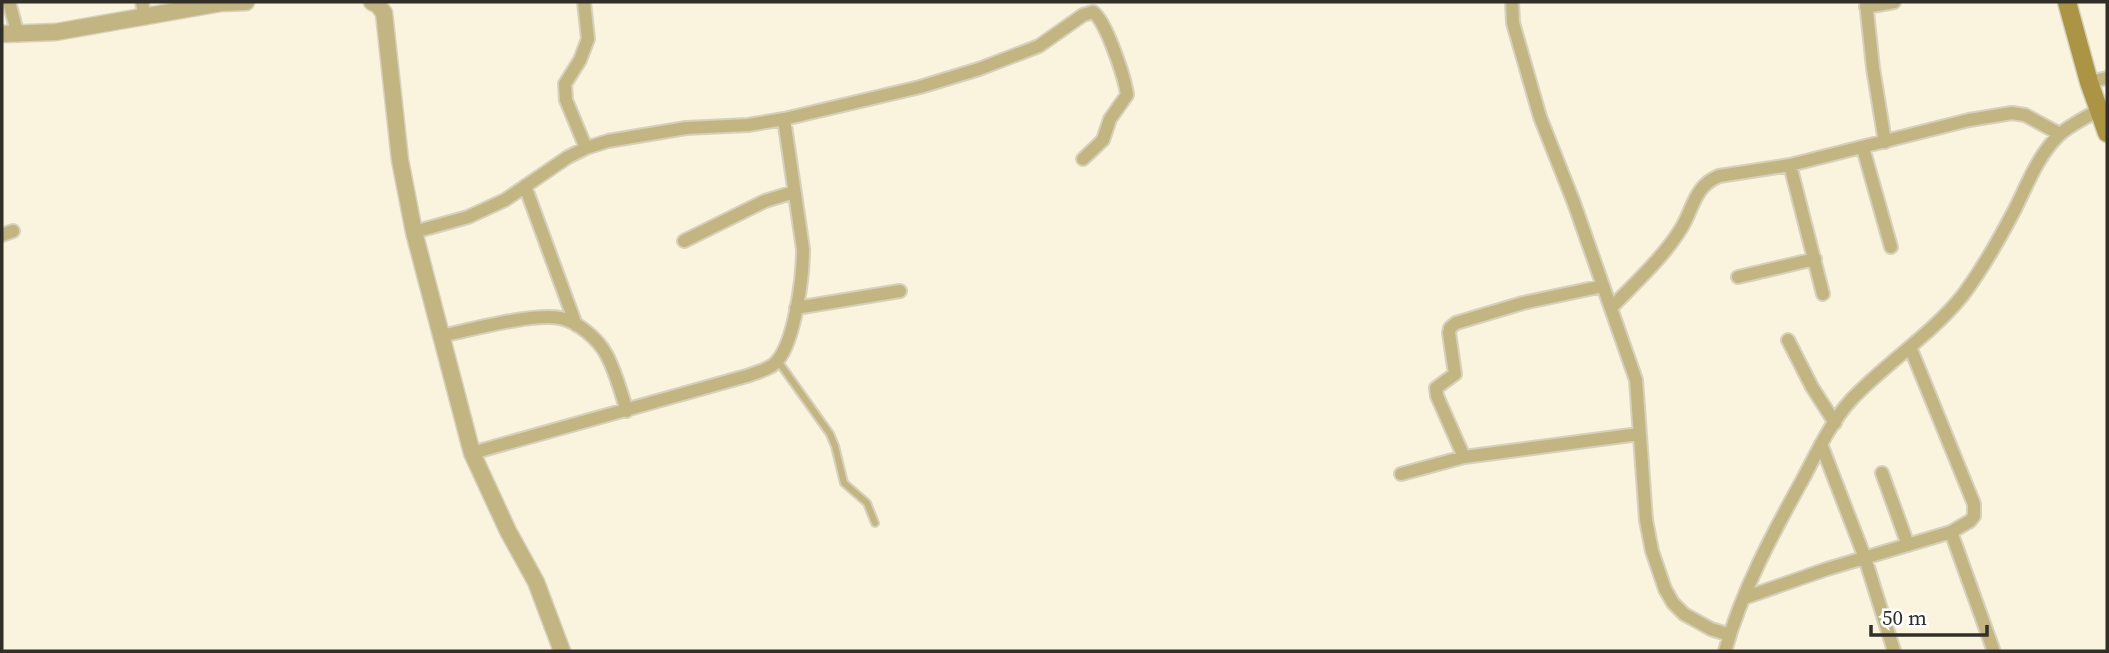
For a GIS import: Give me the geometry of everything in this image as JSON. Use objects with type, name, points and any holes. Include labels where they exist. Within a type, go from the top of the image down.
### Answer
[{"type":"main road","points":[[2067,2],[2089,82],[2107,133]]},
{"type":"street","points":[[9,2],[10,34],[55,32],[143,10],[246,2]]},
{"type":"street","points":[[584,2],[588,39],[580,60],[565,84],[566,100],[586,148]]},
{"type":"street","points":[[1512,2],[1513,23],[1540,117],[1574,203],[1636,380],[1646,520],[1651,551],[1673,603],[1684,614],[1730,635]]},
{"type":"street","points":[[1885,142],[1866,4],[1894,2]]},
{"type":"street","points":[[381,6],[400,160],[414,232],[472,453],[508,531],[536,582],[562,651]]},
{"type":"street","points":[[414,232],[468,217],[505,200],[568,157],[586,148],[608,141],[686,128],[748,125],[784,119],[919,87],[979,69],[1039,46],[1083,15],[1093,12],[1100,17],[1126,85],[1126,95],[1110,119],[1102,140],[1083,159]]},
{"type":"street","points":[[2089,82],[2107,78]]},
{"type":"street","points":[[1725,651],[1768,543],[1821,444],[1848,404],[1867,383],[1910,347],[1954,304],[1981,270],[2043,153],[2060,134],[2098,110]]},
{"type":"street","points":[[1611,308],[1664,252],[1683,226],[1695,196],[1711,179],[1790,165],[1969,120],[2012,113],[2025,115],[2060,134]]},
{"type":"street","points":[[472,453],[750,375],[778,361],[789,344],[803,269],[803,249],[784,119]]},
{"type":"street","points":[[1863,148],[1891,247]]},
{"type":"street","points":[[1790,165],[1823,295]]},
{"type":"street","points":[[525,186],[576,325]]},
{"type":"street","points":[[684,241],[765,201],[794,192]]},
{"type":"street","points":[[1738,277],[1815,259]]},
{"type":"street","points":[[1464,457],[1436,388],[1455,374],[1450,328],[1456,323],[1522,303],[1603,286]]},
{"type":"street","points":[[796,308],[900,291]]},
{"type":"street","points":[[441,336],[533,319],[560,318],[576,325],[599,343],[607,355],[627,411]]},
{"type":"street","points":[[1788,340],[1812,387],[1835,423]]},
{"type":"street","points":[[1744,598],[1951,531],[1974,516],[1974,504],[1910,347]]},
{"type":"street","points":[[1401,474],[1464,457],[1639,434]]},
{"type":"street","points":[[1821,444],[1865,558],[1894,651]]},
{"type":"street","points":[[1882,472],[1908,545]]},
{"type":"street","points":[[1951,531],[1993,649]]},
{"type":"lane","points":[[778,361],[830,434],[844,483],[867,503],[875,523]]}]
